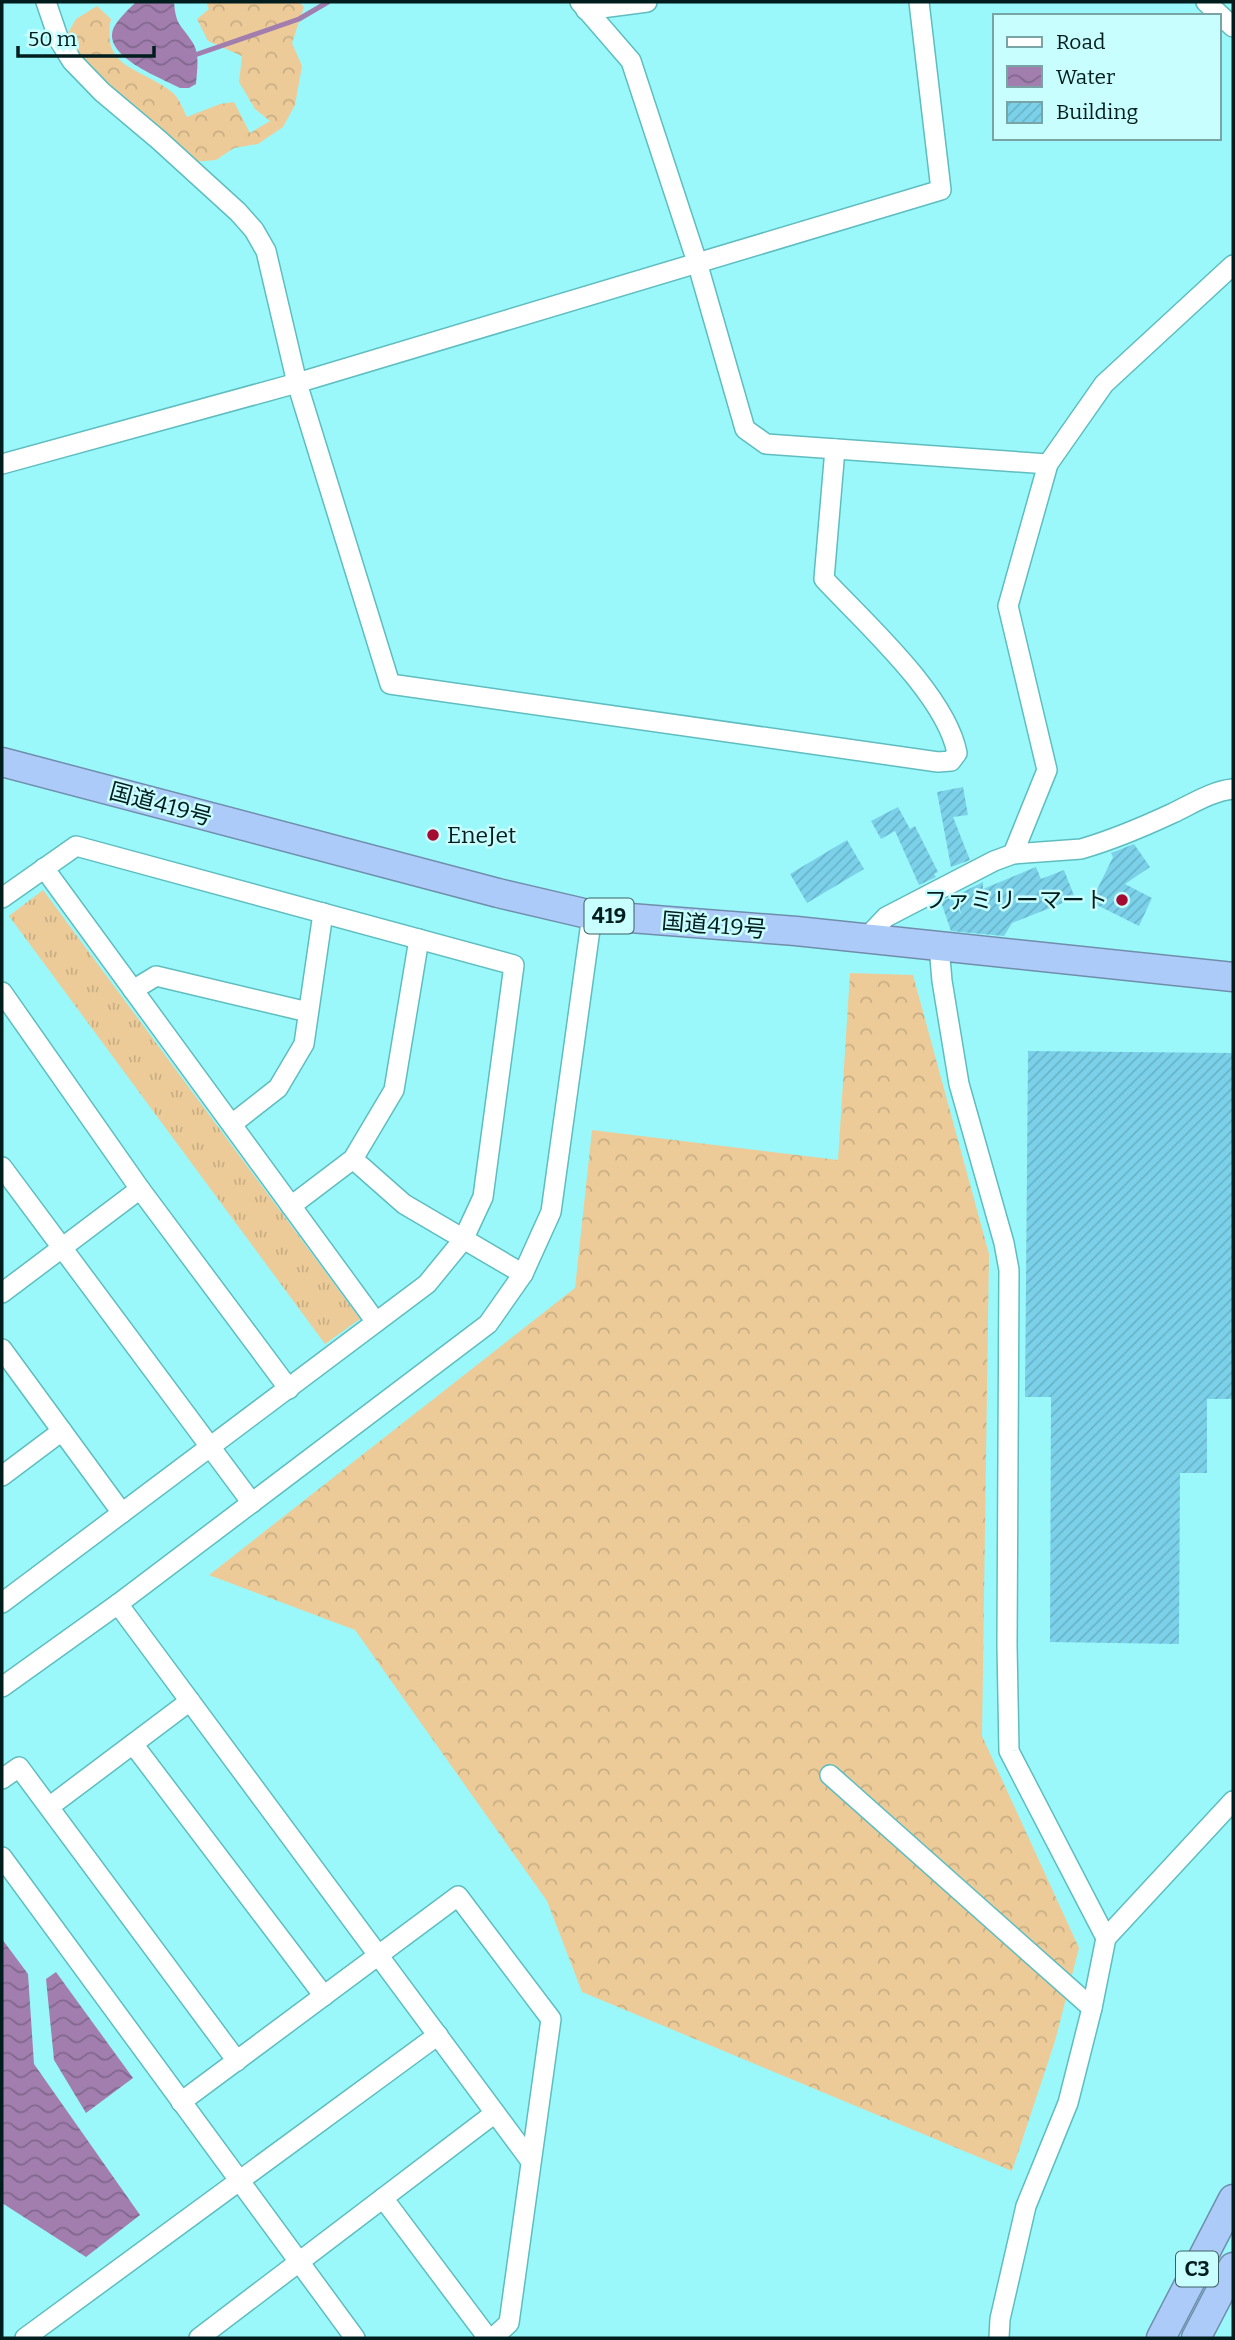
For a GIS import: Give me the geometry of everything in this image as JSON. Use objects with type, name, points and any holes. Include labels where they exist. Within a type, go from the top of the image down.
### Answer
[{"type":"highway","name":"国道419号","points":[[2,762],[498,893],[592,915],[939,946],[1233,977]]},
{"type":"highway","name":"C3","points":[[1161,2338],[1233,2199]]},
{"type":"highway","name":"C3","points":[[1196,2338],[1233,2267]]},
{"type":"street","points":[[46,2],[59,40],[72,61],[102,92],[238,212],[254,230],[266,251],[297,383],[390,684],[938,762],[951,761],[957,753],[956,744],[937,705],[901,661],[824,579],[835,449]]},
{"type":"street","points":[[583,6],[647,2]]},
{"type":"street","points":[[2,464],[297,383],[941,190],[919,2]]},
{"type":"street","points":[[1206,2],[1219,14]]},
{"type":"street","points":[[583,6],[631,61],[697,262],[745,429],[766,444],[1048,464]]},
{"type":"street","points":[[1013,854],[1047,770],[1008,606],[1048,464],[1104,384],[1233,265]]},
{"type":"street","points":[[865,939],[886,917],[994,861],[1013,854],[1092,846],[1219,791],[1233,789]]},
{"type":"street","points":[[2,898],[76,846],[514,965],[482,1197],[464,1240],[427,1283],[2,1603]]},
{"type":"street","points":[[44,868],[376,1322]]},
{"type":"street","points":[[232,1124],[278,1088],[304,1044],[323,913]]},
{"type":"street","points":[[2,1687],[118,1604],[488,1324],[523,1274],[551,1212],[592,915]]},
{"type":"street","points":[[291,1206],[353,1159],[394,1090],[419,939]]},
{"type":"street","points":[[939,946],[958,1084],[1004,1243],[1009,1270],[1009,1751],[1106,1938]]},
{"type":"street","points":[[133,990],[156,976],[309,1012]]},
{"type":"street","points":[[2,992],[140,1189],[289,1389]]},
{"type":"street","points":[[353,1159],[404,1204],[523,1274]]},
{"type":"street","points":[[2,1167],[251,1503]]},
{"type":"street","points":[[2,1293],[140,1189]]},
{"type":"street","points":[[2,1350],[122,1513]]},
{"type":"street","points":[[2,1476],[62,1431]]},
{"type":"street","points":[[118,1604],[530,2160]]},
{"type":"street","points":[[50,1807],[190,1701]]},
{"type":"street","points":[[133,1744],[324,1996]]},
{"type":"street","points":[[2,1779],[19,1767],[237,2061]]},
{"type":"street","points":[[830,1775],[1092,2008]]},
{"type":"street","points":[[999,2338],[1000,2319],[1026,2206],[1068,2103],[1106,1938],[1233,1801]]},
{"type":"street","points":[[2,1857],[355,2338]]},
{"type":"street","points":[[181,2102],[458,1896],[551,2020],[509,2323],[491,2338],[383,2198]]},
{"type":"street","points":[[24,2338],[439,2035]]},
{"type":"street","points":[[211,2335],[299,2262],[495,2113]]},
{"type":"green space","points":[[206,2],[299,2],[304,7],[292,43],[302,66],[295,105],[283,127],[258,144],[234,148],[216,160],[192,162],[98,83],[66,36],[76,19],[97,6],[111,19],[109,36],[112,49],[118,58],[173,93],[187,117],[220,104],[234,102],[250,133],[270,121],[255,109],[239,82],[242,56],[208,41],[197,19],[209,9]]},
{"type":"green space","points":[[43,890],[360,1319],[325,1344],[9,916]]},
{"type":"green space","points":[[850,973],[913,975],[989,1254],[982,1736],[1079,1948],[1055,2041],[1012,2171],[582,1992],[547,1901],[355,1630],[209,1575],[575,1288],[592,1130],[838,1160]]},
{"type":"water","points":[[136,2],[174,2],[178,21],[197,52],[196,84],[189,88],[180,88],[135,65],[116,47],[112,38],[114,27]]},
{"type":"water","points":[[2,1939],[28,1974],[34,2064],[140,2215],[86,2257],[2,2203]]},
{"type":"water","points":[[56,1972],[133,2078],[86,2113],[54,2060],[46,1979]]},
{"type":"building","points":[[963,787],[968,815],[953,817],[970,860],[951,867],[937,792]]},
{"type":"building","points":[[898,807],[910,829],[915,826],[938,872],[934,874],[936,877],[919,885],[895,831],[881,839],[871,821]]},
{"type":"building","points":[[847,840],[864,869],[807,903],[790,874]]},
{"type":"building","name":"ファミリーマート","points":[[1134,844],[1150,867],[1125,884],[1152,898],[1139,926],[1091,902],[1113,857],[1111,853]]},
{"type":"building","points":[[1036,867],[1041,879],[1064,870],[1075,898],[1012,923],[1004,936],[951,931],[941,902],[951,897],[961,914],[957,895],[983,882],[983,889]]},
{"type":"building","points":[[1028,1051],[1233,1053],[1233,1399],[1207,1399],[1207,1473],[1180,1473],[1179,1644],[1050,1642],[1051,1397],[1025,1397]]},
{"type":"waterway","points":[[192,56],[299,19],[328,2]]},
{"type":"place","name":"EneJet","points":[[433,835]]},
{"type":"place","name":"ファミリーマート","points":[[1122,900]]}]
